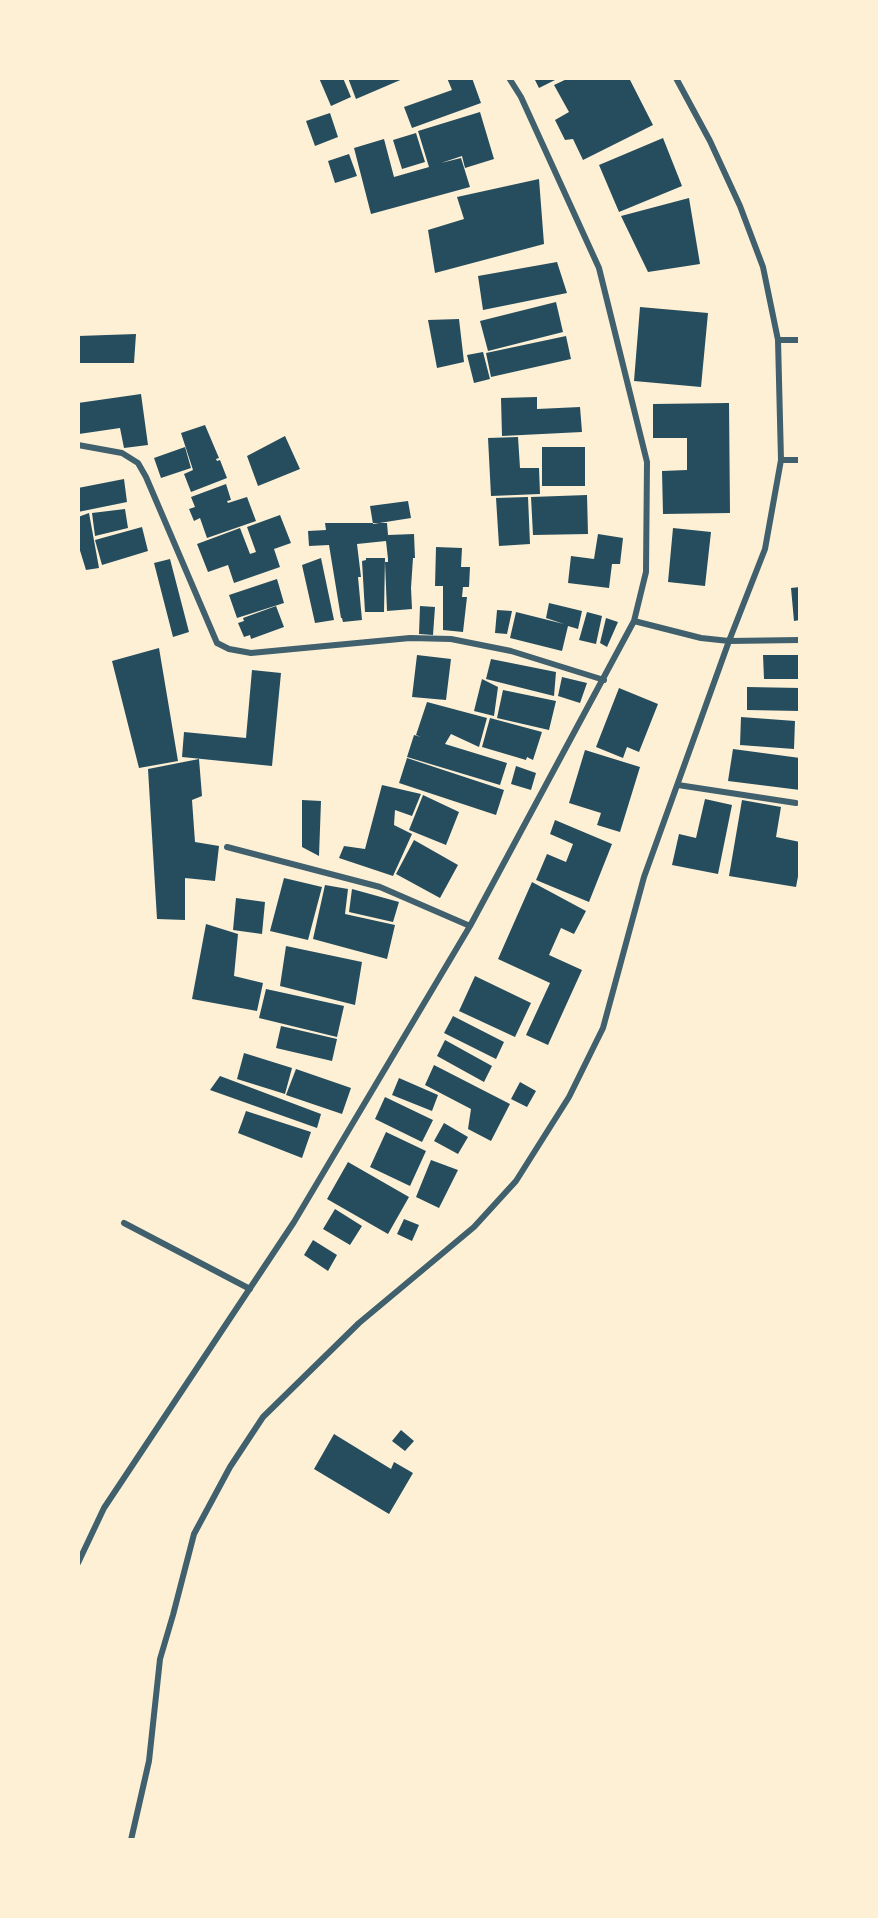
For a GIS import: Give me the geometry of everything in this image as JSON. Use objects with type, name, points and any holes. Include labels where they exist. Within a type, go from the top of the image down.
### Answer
[{"type":"street","points":[[78,1563],[104,1508],[294,1222],[470,926],[634,621],[646,572],[647,462],[599,268],[521,97],[509,78]]},
{"type":"street","points":[[131,1840],[149,1761],[160,1659],[194,1534],[230,1467],[263,1417],[359,1323],[423,1272],[474,1227],[516,1181],[569,1097],[603,1028],[644,878],[729,641],[765,549],[782,460],[778,340],[763,267],[740,206],[710,141],[676,78]]},
{"type":"street","points":[[778,340],[800,340]]},
{"type":"street","points":[[78,444],[123,453],[138,463],[217,643],[229,649],[251,653],[410,638],[451,639],[512,651],[604,680]]},
{"type":"street","points":[[782,460],[800,460]]},
{"type":"street","points":[[634,621],[700,638],[729,641],[800,640]]},
{"type":"street","points":[[678,785],[796,803]]},
{"type":"street","points":[[226,847],[380,887],[470,926]]},
{"type":"street","points":[[124,1223],[250,1289]]},
{"type":"building","points":[[319,78],[343,78],[351,97],[331,106]]},
{"type":"building","points":[[348,78],[405,78],[356,99]]},
{"type":"building","points":[[447,78],[472,78],[481,103],[412,128],[404,107],[452,90]]},
{"type":"building","points":[[534,78],[559,78],[539,88]]},
{"type":"building","points":[[569,78],[611,78],[612,80],[629,78],[653,125],[583,160],[573,139],[565,140],[555,120],[569,112],[554,85]]},
{"type":"building","points":[[480,112],[494,159],[465,168],[462,156],[441,163],[461,158],[470,187],[371,214],[354,148],[384,139],[394,177],[429,167],[418,131]]},
{"type":"building","points":[[330,113],[338,137],[315,146],[306,121]]},
{"type":"building","points":[[416,133],[425,162],[402,169],[393,140]]},
{"type":"building","points":[[663,138],[682,186],[619,212],[599,165]]},
{"type":"building","points":[[349,154],[357,176],[335,183],[328,161]]},
{"type":"building","points":[[539,179],[544,244],[435,273],[428,230],[464,219],[457,197]]},
{"type":"building","points":[[689,198],[700,264],[648,272],[621,216]]},
{"type":"building","points":[[557,262],[567,293],[483,310],[478,276]]},
{"type":"building","points":[[556,302],[563,332],[488,351],[480,321]]},
{"type":"building","points":[[640,307],[708,313],[701,387],[634,381]]},
{"type":"building","points":[[459,319],[464,362],[437,368],[428,320]]},
{"type":"building","points":[[136,334],[134,363],[78,363],[78,336]]},
{"type":"building","points":[[566,336],[571,359],[491,377],[486,353]]},
{"type":"building","points":[[483,352],[490,379],[474,383],[467,355]]},
{"type":"building","points":[[141,394],[148,445],[124,448],[120,428],[79,434],[78,403]]},
{"type":"building","points":[[537,397],[537,409],[580,407],[582,432],[502,436],[501,398]]},
{"type":"building","points":[[729,403],[730,513],[663,514],[662,471],[687,470],[687,438],[653,438],[653,404]]},
{"type":"building","points":[[205,425],[219,458],[216,459],[220,460],[227,478],[191,492],[184,474],[193,470],[181,433]]},
{"type":"building","points":[[285,436],[300,469],[258,486],[247,456]]},
{"type":"building","points":[[518,437],[520,468],[539,468],[540,494],[491,496],[488,438]]},
{"type":"building","points":[[185,447],[191,468],[161,478],[154,458]]},
{"type":"building","points":[[542,447],[585,447],[585,486],[542,486]]},
{"type":"building","points":[[124,479],[127,502],[78,512],[78,488]]},
{"type":"building","points":[[226,484],[231,500],[227,501],[228,503],[247,497],[256,521],[207,538],[200,518],[194,521],[189,509],[195,507],[191,497]]},
{"type":"building","points":[[587,495],[588,534],[533,535],[531,497]]},
{"type":"building","points":[[528,497],[530,544],[499,546],[496,498]]},
{"type":"building","points":[[408,501],[411,518],[373,524],[370,506]]},
{"type":"building","points":[[125,509],[128,528],[95,536],[92,513]]},
{"type":"building","points":[[89,513],[99,568],[86,570],[78,544],[78,517]]},
{"type":"building","points":[[280,515],[291,543],[274,549],[280,567],[234,583],[228,565],[208,572],[197,544],[240,528],[250,554],[256,552],[247,527]]},
{"type":"building","points":[[325,523],[387,523],[388,535],[414,534],[412,609],[387,611],[386,541],[357,544],[361,577],[358,577],[362,620],[343,622],[329,545],[309,546],[308,531],[326,530]]},
{"type":"building","points":[[142,527],[148,551],[102,565],[95,540]]},
{"type":"building","points":[[673,528],[711,532],[705,586],[668,582]]},
{"type":"building","points":[[598,534],[623,538],[620,564],[612,564],[609,588],[568,583],[571,556],[594,559]]},
{"type":"building","points":[[436,547],[462,548],[461,567],[470,567],[469,587],[463,587],[462,597],[467,597],[463,632],[443,630],[443,586],[435,586]]},
{"type":"building","points":[[321,558],[334,620],[315,623],[302,565]]},
{"type":"building","points":[[366,558],[385,558],[384,612],[365,612],[362,561]]},
{"type":"building","points":[[170,559],[189,632],[173,637],[154,563]]},
{"type":"building","points":[[277,579],[284,603],[237,618],[229,595]]},
{"type":"building","points":[[800,587],[800,620],[794,621],[791,588]]},
{"type":"building","points":[[549,603],[582,611],[578,629],[568,626],[562,651],[510,638],[516,612],[564,624],[546,618]]},
{"type":"building","points":[[276,606],[284,627],[251,639],[250,635],[244,637],[238,623],[244,621],[243,618]]},
{"type":"building","points":[[420,606],[435,607],[433,635],[419,634]]},
{"type":"building","points":[[497,610],[512,611],[507,634],[495,633]]},
{"type":"building","points":[[587,612],[602,616],[596,644],[579,640]]},
{"type":"building","points":[[606,618],[618,622],[607,647],[600,643]]},
{"type":"building","points":[[159,648],[178,761],[139,768],[112,661]]},
{"type":"building","points":[[417,655],[451,659],[446,700],[412,697]]},
{"type":"building","points":[[763,655],[800,655],[800,679],[764,679]]},
{"type":"building","points":[[491,659],[556,672],[554,696],[486,679]]},
{"type":"building","points":[[252,670],[281,673],[272,766],[182,757],[184,732],[246,738]]},
{"type":"building","points":[[562,677],[587,683],[580,703],[558,696]]},
{"type":"building","points":[[482,679],[498,687],[494,716],[474,711]]},
{"type":"building","points":[[747,687],[800,688],[800,711],[747,710]]},
{"type":"building","points":[[619,688],[658,704],[639,752],[627,747],[623,758],[596,747]]},
{"type":"building","points":[[503,690],[556,701],[549,730],[497,718]]},
{"type":"building","points":[[427,702],[487,718],[479,747],[451,734],[445,744],[507,763],[500,785],[407,757],[414,735],[421,737],[416,735]]},
{"type":"building","points":[[741,717],[795,721],[794,749],[740,745]]},
{"type":"building","points":[[490,718],[542,732],[533,760],[482,747]]},
{"type":"building","points":[[733,749],[800,758],[800,790],[728,781]]},
{"type":"building","points":[[585,750],[640,767],[620,832],[597,825],[601,813],[569,803]]},
{"type":"building","points":[[407,758],[504,790],[496,815],[399,783]]},
{"type":"building","points":[[199,759],[202,796],[192,800],[195,842],[219,846],[215,881],[185,878],[185,920],[157,919],[148,769]]},
{"type":"building","points":[[516,766],[536,773],[531,790],[511,784]]},
{"type":"building","points":[[382,785],[421,794],[412,816],[395,810],[394,825],[412,834],[393,876],[339,858],[344,846],[365,849]]},
{"type":"building","points":[[423,795],[459,812],[446,845],[409,830]]},
{"type":"building","points":[[705,799],[732,805],[718,874],[672,865],[679,834],[696,838]]},
{"type":"building","points":[[302,800],[321,801],[319,856],[302,847]]},
{"type":"building","points":[[742,800],[781,807],[776,837],[800,842],[800,866],[796,887],[729,876]]},
{"type":"building","points":[[555,820],[612,844],[589,902],[536,880],[547,854],[566,862],[573,844],[550,834]]},
{"type":"building","points":[[414,840],[458,865],[440,898],[396,874]]},
{"type":"building","points":[[284,878],[322,887],[308,940],[270,931]]},
{"type":"building","points":[[532,882],[586,911],[574,934],[561,928],[549,955],[582,970],[548,1045],[526,1035],[550,983],[498,959]]},
{"type":"building","points":[[325,885],[348,889],[345,914],[395,925],[387,959],[313,939]]},
{"type":"building","points":[[352,889],[399,902],[393,922],[349,912]]},
{"type":"building","points":[[236,898],[265,902],[262,934],[233,930]]},
{"type":"building","points":[[206,924],[238,934],[234,976],[263,983],[257,1011],[192,999]]},
{"type":"building","points":[[286,946],[362,962],[355,1005],[280,986]]},
{"type":"building","points":[[475,976],[531,1003],[515,1037],[459,1011]]},
{"type":"building","points":[[266,989],[344,1006],[337,1037],[259,1018]]},
{"type":"building","points":[[453,1016],[504,1042],[496,1059],[444,1033]]},
{"type":"building","points":[[281,1026],[337,1039],[332,1061],[276,1048]]},
{"type":"building","points":[[445,1040],[492,1066],[484,1082],[437,1056]]},
{"type":"building","points":[[244,1053],[292,1068],[285,1094],[237,1079]]},
{"type":"building","points":[[434,1065],[510,1104],[491,1141],[468,1129],[471,1109],[425,1085]]},
{"type":"building","points":[[296,1069],[351,1088],[342,1114],[286,1095]]},
{"type":"building","points":[[220,1076],[321,1114],[317,1128],[210,1090]]},
{"type":"building","points":[[399,1078],[438,1095],[432,1111],[392,1095]]},
{"type":"building","points":[[520,1082],[536,1091],[527,1107],[511,1099]]},
{"type":"building","points":[[385,1097],[433,1120],[422,1142],[375,1119]]},
{"type":"building","points":[[246,1111],[311,1132],[302,1158],[238,1133]]},
{"type":"building","points":[[444,1123],[468,1137],[458,1154],[434,1141]]},
{"type":"building","points":[[386,1132],[426,1151],[410,1186],[370,1167]]},
{"type":"building","points":[[431,1160],[458,1170],[439,1208],[416,1197]]},
{"type":"building","points":[[348,1162],[409,1197],[388,1234],[327,1199]]},
{"type":"building","points":[[335,1209],[362,1226],[350,1245],[323,1229]]},
{"type":"building","points":[[404,1219],[419,1225],[412,1241],[397,1234]]},
{"type":"building","points":[[313,1240],[337,1255],[328,1271],[304,1255]]},
{"type":"building","points":[[401,1430],[414,1441],[405,1451],[392,1441]]},
{"type":"building","points":[[334,1434],[391,1469],[394,1462],[413,1473],[389,1514],[314,1469]]}]
